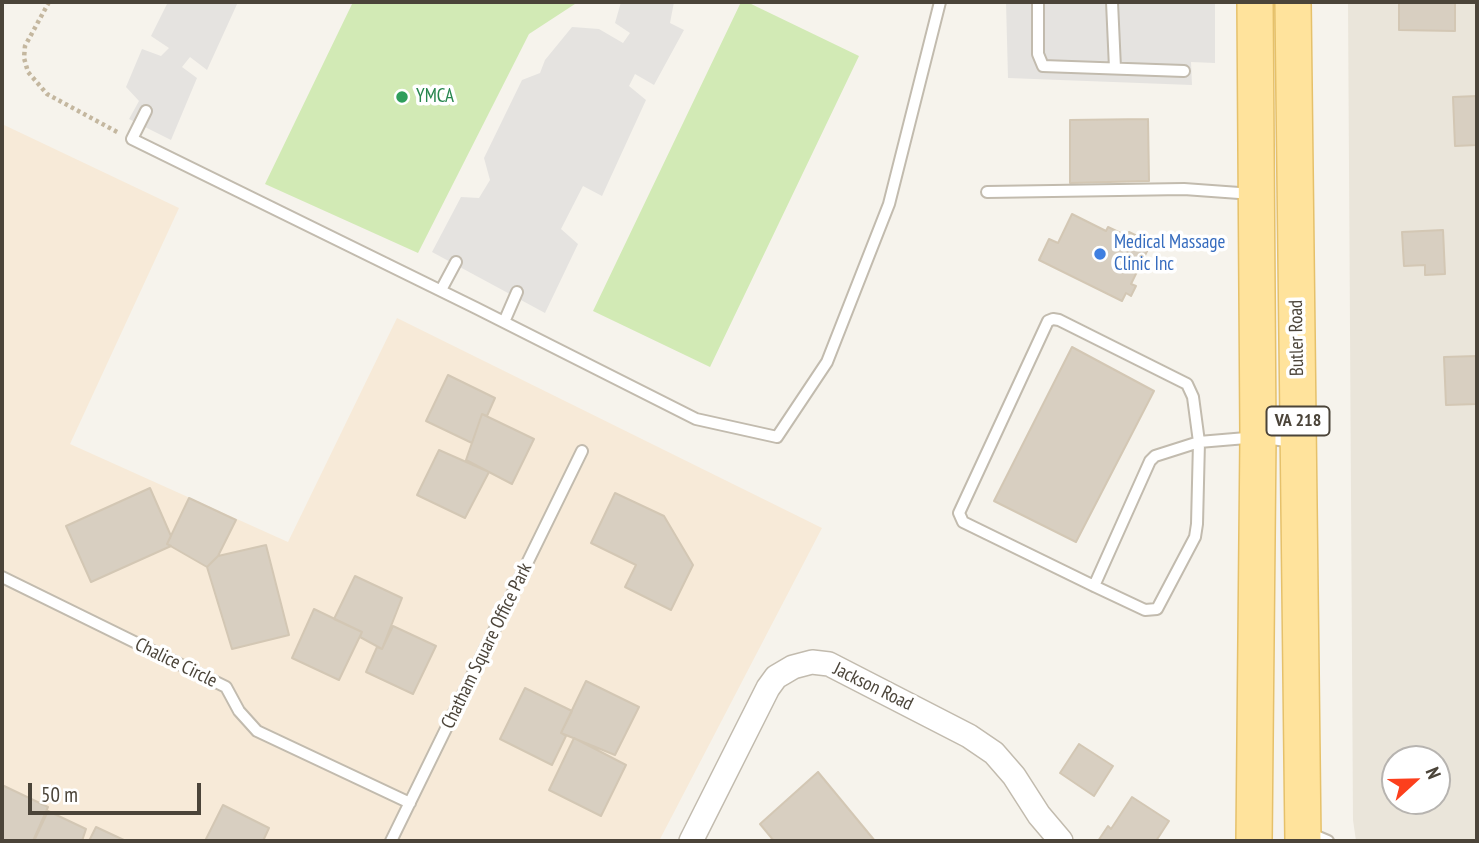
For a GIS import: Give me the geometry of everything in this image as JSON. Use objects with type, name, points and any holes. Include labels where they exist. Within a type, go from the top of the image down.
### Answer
[{"type":"main road","name":"Butler Road","points":[[1254,841],[1258,437],[1255,2]]},
{"type":"main road","name":"Butler Road","points":[[1293,2],[1299,443],[1311,838]]},
{"type":"street","name":"Jackson Road","points":[[691,841],[768,688],[776,677],[793,667],[812,662],[829,664],[969,736],[994,753],[1061,841]]},
{"type":"lane","points":[[146,111],[132,139],[441,290],[696,419],[778,437],[827,362],[889,204],[940,2]]},
{"type":"lane","points":[[1038,2],[1038,54],[1043,66],[1184,71]]},
{"type":"lane","points":[[1112,2],[1115,68]]},
{"type":"lane","points":[[987,192],[1184,189],[1256,194]]},
{"type":"lane","points":[[441,290],[456,262]]},
{"type":"lane","points":[[504,322],[517,292]]},
{"type":"lane","points":[[1059,320],[1187,384],[1193,397],[1199,442],[1198,524],[1195,537],[1157,609],[1145,610],[1094,586],[963,522],[959,513],[1048,321],[1059,320]]},
{"type":"lane","points":[[1094,586],[1150,461],[1155,456],[1199,442],[1258,437],[1299,443]]},
{"type":"lane","name":"Chatham Square Office Park","points":[[391,841],[582,451]]},
{"type":"lane","name":"Chalice Circle","points":[[2,577],[226,687],[240,711],[257,731],[410,803]]},
{"type":"path","points":[[49,2],[25,46],[27,72],[47,94],[132,139]]},
{"type":"shaded area","points":[[168,2],[238,2],[207,70],[190,57],[182,67],[197,78],[171,140],[129,119],[139,101],[126,87],[142,49],[161,56],[169,48],[151,36]]},
{"type":"shaded area","points":[[621,2],[674,2],[670,23],[684,30],[654,85],[635,74],[629,86],[646,100],[602,196],[583,186],[561,229],[578,244],[545,313],[432,252],[461,197],[479,198],[490,180],[484,158],[522,80],[540,73],[545,60],[572,27],[599,29],[623,43],[630,33],[615,23]]},
{"type":"shaded area","points":[[1006,2],[1215,2],[1215,63],[1191,62],[1192,85],[1008,78]]},
{"type":"shaded area","points":[[1348,2],[1477,2],[1477,841],[1356,841],[1353,820]]},
{"type":"shaded area","points":[[2,124],[179,208],[70,444],[288,542],[397,318],[822,528],[659,841],[2,841]]},
{"type":"green space","name":"YMCA","points":[[353,2],[578,2],[529,34],[418,253],[265,184]]},
{"type":"green space","points":[[741,2],[747,2],[859,56],[710,367],[593,311]]},
{"type":"building","points":[[1399,2],[1455,2],[1455,31],[1399,30]]},
{"type":"building","points":[[1477,96],[1477,145],[1455,146],[1453,97]]},
{"type":"building","points":[[1148,119],[1149,181],[1070,183],[1070,120]]},
{"type":"building","points":[[1072,214],[1106,231],[1108,227],[1127,236],[1129,232],[1151,243],[1131,284],[1136,286],[1131,296],[1126,293],[1122,301],[1039,260],[1049,239],[1058,243]]},
{"type":"building","points":[[1443,230],[1445,274],[1425,275],[1425,265],[1404,266],[1402,232]]},
{"type":"building","points":[[1072,347],[1154,391],[1076,542],[994,501]]},
{"type":"building","points":[[1477,356],[1477,404],[1446,405],[1444,357]]},
{"type":"building","points":[[448,375],[495,398],[487,416],[482,414],[472,443],[426,421]]},
{"type":"building","points":[[482,414],[534,439],[512,484],[466,460]]},
{"type":"building","points":[[439,450],[489,472],[465,518],[417,495]]},
{"type":"building","points":[[150,488],[171,536],[167,544],[171,546],[91,582],[66,526]]},
{"type":"building","points":[[615,493],[664,516],[693,565],[671,610],[625,587],[636,565],[591,543]]},
{"type":"building","points":[[189,498],[236,520],[218,556],[207,567],[167,544]]},
{"type":"building","points":[[266,545],[289,635],[232,649],[207,567],[218,556]]},
{"type":"building","points":[[355,576],[402,598],[382,649],[360,637],[362,632],[334,619]]},
{"type":"building","points":[[314,609],[362,632],[339,680],[292,658]]},
{"type":"building","points":[[393,626],[436,646],[413,694],[366,672],[377,647],[382,649]]},
{"type":"building","points":[[586,681],[639,707],[615,755],[561,733]]},
{"type":"building","points":[[525,688],[572,711],[561,733],[566,736],[552,765],[500,739]]},
{"type":"building","points":[[574,738],[626,765],[601,816],[549,790]]},
{"type":"building","points":[[1079,744],[1113,766],[1094,796],[1060,773]]},
{"type":"building","points":[[818,772],[875,841],[774,841],[760,824]]},
{"type":"building","points":[[2,785],[48,807],[33,841],[2,841]]},
{"type":"building","points":[[1132,797],[1169,821],[1156,841],[1098,841],[1108,826],[1111,829]]},
{"type":"building","points":[[223,805],[269,828],[263,841],[205,841]]},
{"type":"building","points":[[48,811],[86,829],[82,841],[34,841]]},
{"type":"building","points":[[96,827],[126,841],[89,841]]},
{"type":"place","name":"YMCA","points":[[402,97]]},
{"type":"place","name":"Medical Massage Clinic Inc","points":[[1100,254]]}]
